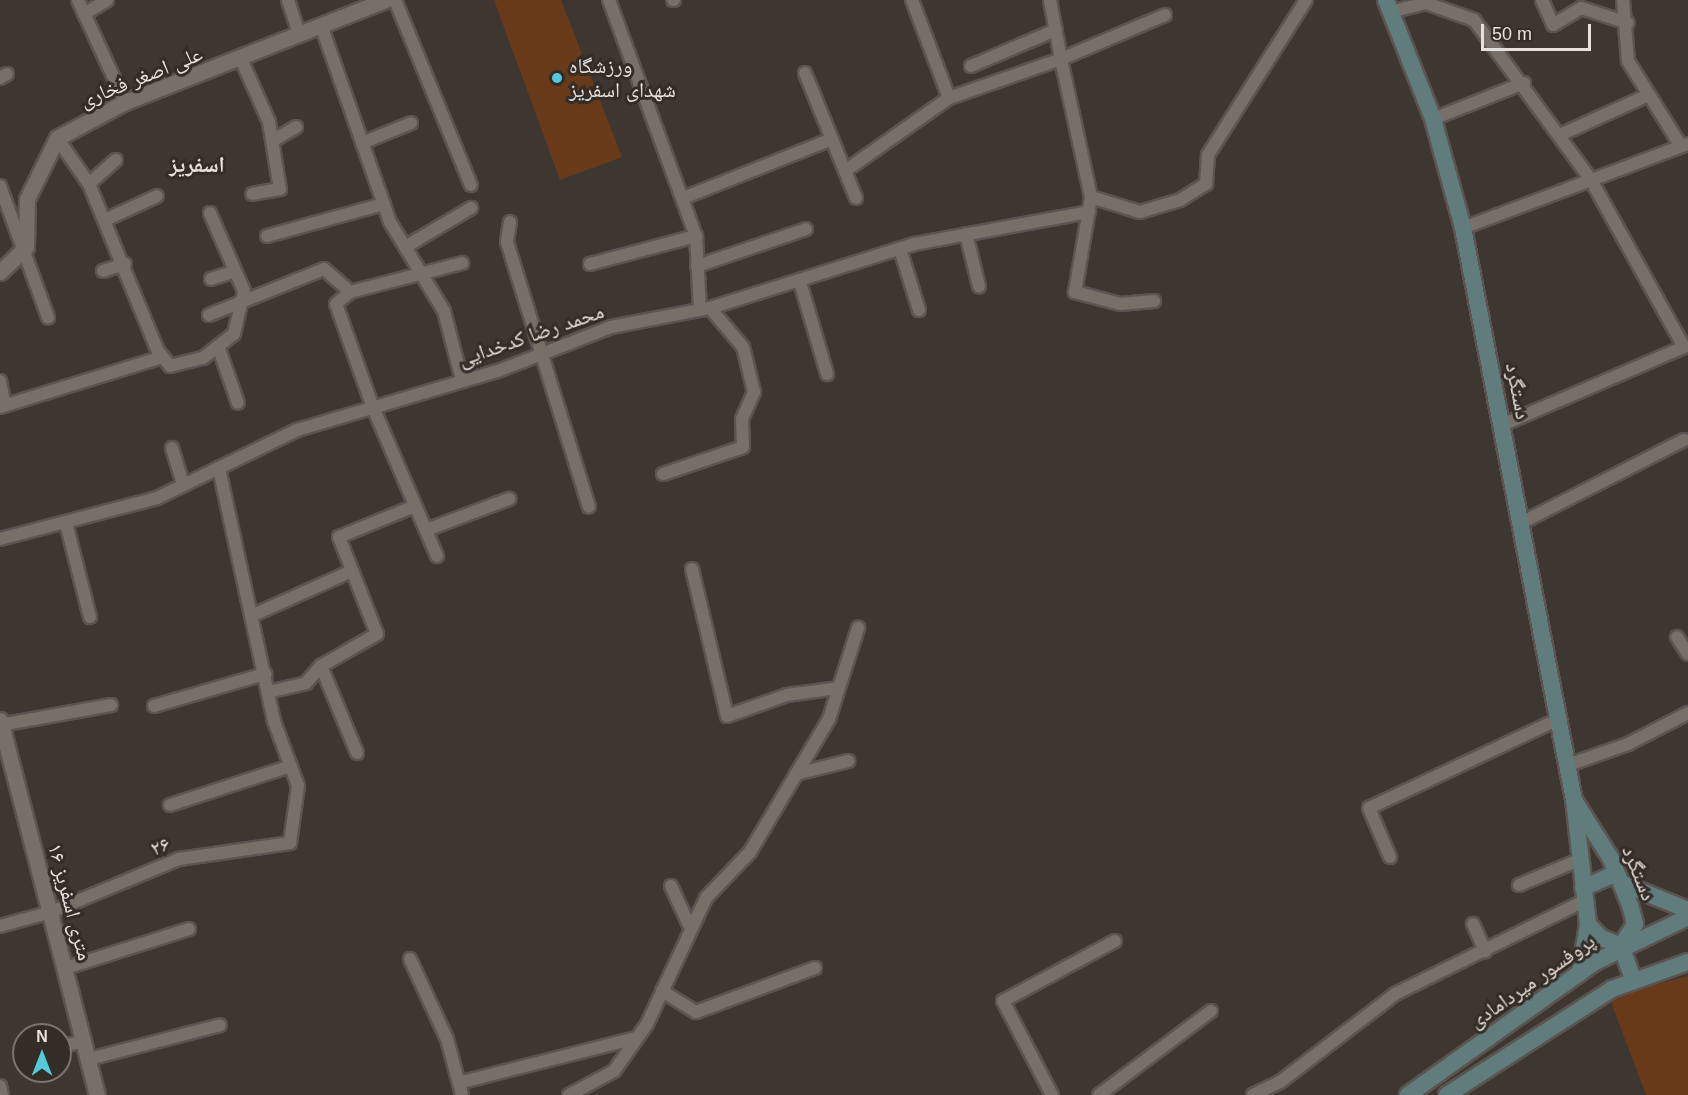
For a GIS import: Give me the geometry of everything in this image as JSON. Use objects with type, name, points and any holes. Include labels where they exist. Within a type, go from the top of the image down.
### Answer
[{"type":"main road","name":"دستگرد","points":[[1388,6],[1433,119],[1463,228],[1574,800],[1588,924],[1580,973]]},
{"type":"main road","name":"دستگرد","points":[[1574,800],[1619,878],[1635,924],[1621,946]]},
{"type":"main road","points":[[1584,895],[1619,878],[1688,910]]},
{"type":"main road","name":"پروفسور میردامادی","points":[[1408,1095],[1621,946],[1688,917]]},
{"type":"main road","points":[[1588,924],[1600,937],[1621,946],[1633,979]]},
{"type":"main road","points":[[1447,1095],[1633,979],[1688,962]]},
{"type":"street","points":[[78,0],[125,102]]},
{"type":"street","points":[[84,14],[107,0]]},
{"type":"street","points":[[288,0],[299,34]]},
{"type":"street","name":"علی اصغر فخاری","points":[[57,138],[125,102],[321,25],[361,4],[384,0]]},
{"type":"street","points":[[395,0],[471,185]]},
{"type":"street","points":[[609,0],[696,236],[697,266],[705,309],[743,347],[754,392],[742,419],[743,447],[663,474]]},
{"type":"street","points":[[912,0],[949,98]]},
{"type":"street","points":[[1050,0],[1091,197],[1075,292],[1120,304],[1154,301]]},
{"type":"street","points":[[1091,197],[1140,212],[1180,200],[1206,184],[1208,155],[1306,0]]},
{"type":"street","points":[[1542,0],[1553,25],[1581,8],[1628,23]]},
{"type":"street","points":[[1463,228],[1684,145],[1648,95],[1628,61],[1628,23],[1623,0]]},
{"type":"street","points":[[1388,6],[1426,3],[1474,20],[1524,83],[1591,180],[1684,347],[1502,425]]},
{"type":"street","points":[[845,171],[949,98],[1061,59],[1165,15]]},
{"type":"street","points":[[321,25],[384,204],[405,247],[444,311],[462,380]]},
{"type":"street","points":[[972,66],[1056,30]]},
{"type":"street","points":[[241,58],[272,141],[280,189],[252,194]]},
{"type":"street","points":[[805,73],[856,198]]},
{"type":"street","points":[[1433,119],[1524,83]]},
{"type":"street","points":[[1560,135],[1648,95]]},
{"type":"street","points":[[362,142],[411,123]]},
{"type":"street","points":[[272,141],[296,127]]},
{"type":"street","points":[[0,272],[26,248],[27,199],[57,138],[89,184],[163,357],[170,366],[203,358],[234,334],[244,291],[210,213]]},
{"type":"street","points":[[683,198],[831,139]]},
{"type":"street","points":[[89,184],[116,160]]},
{"type":"street","points":[[0,186],[26,248],[48,317]]},
{"type":"street","points":[[105,220],[157,196]]},
{"type":"street","points":[[267,236],[384,204]]},
{"type":"street","points":[[405,247],[471,208]]},
{"type":"street","name":"محمد رضا کدخدایی","points":[[0,539],[66,523],[183,485],[297,430],[539,355],[611,327],[705,309],[800,282],[900,249],[966,234],[1089,212]]},
{"type":"street","points":[[510,222],[507,242],[539,355],[589,507]]},
{"type":"street","points":[[697,266],[806,229]]},
{"type":"street","points":[[966,234],[979,286]]},
{"type":"street","points":[[590,264],[696,236]]},
{"type":"street","points":[[900,249],[919,310]]},
{"type":"street","points":[[437,556],[372,405],[336,304],[350,292],[420,272],[462,263]]},
{"type":"street","points":[[103,271],[125,264]]},
{"type":"street","points":[[209,315],[240,307],[324,269],[350,292]]},
{"type":"street","points":[[211,279],[235,271]]},
{"type":"street","points":[[800,282],[827,374]]},
{"type":"street","points":[[218,346],[238,403]]},
{"type":"street","points":[[0,381],[2,407],[163,357]]},
{"type":"street","points":[[1521,523],[1684,440]]},
{"type":"street","points":[[172,448],[183,485]]},
{"type":"street","points":[[170,805],[291,766],[268,692],[253,615],[219,468]]},
{"type":"street","points":[[426,530],[509,499]]},
{"type":"street","points":[[268,692],[306,683],[321,666],[377,634],[339,537],[416,506]]},
{"type":"street","points":[[66,523],[90,617]]},
{"type":"street","points":[[692,569],[726,716],[787,695],[838,688]]},
{"type":"street","points":[[253,615],[352,571]]},
{"type":"street","points":[[569,1095],[614,1071],[636,1038],[662,991],[706,898],[750,852],[829,718],[858,628]]},
{"type":"street","points":[[1677,637],[1688,654]]},
{"type":"street","points":[[321,666],[357,753]]},
{"type":"street","points":[[154,706],[265,674]]},
{"type":"street","points":[[0,723],[111,705]]},
{"type":"street","points":[[1568,765],[1628,744],[1688,713]]},
{"type":"street","points":[[1390,857],[1369,808],[1559,718]]},
{"type":"street","name":"۱۶ متری اسفریز","points":[[0,723],[98,1095]]},
{"type":"street","points":[[796,774],[848,761]]},
{"type":"street","name":"۲۶","points":[[0,926],[51,912],[178,859],[290,843],[298,786],[291,766]]},
{"type":"street","points":[[1519,885],[1579,860]]},
{"type":"street","points":[[671,886],[691,929]]},
{"type":"street","points":[[1253,1095],[1280,1082],[1395,994],[1485,951],[1584,895]]},
{"type":"street","points":[[1473,924],[1485,951]]},
{"type":"street","points":[[66,968],[189,929]]},
{"type":"street","points":[[1052,1095],[1003,1001],[1115,941]]},
{"type":"street","points":[[410,959],[462,1082],[462,1095]]},
{"type":"street","points":[[662,991],[696,1012],[815,968]]},
{"type":"street","points":[[1099,1095],[1211,1011]]},
{"type":"street","points":[[89,1059],[220,1025]]},
{"type":"street","points":[[462,1082],[636,1038]]},
{"type":"street","points":[[72,1044],[84,1041]]},
{"type":"street","points":[[0,1086],[2,1095]]},
{"type":"shaded area","name":"ورزشگاه شهدای اسفریز","points":[[494,0],[561,0],[622,157],[560,180]]},
{"type":"shaded area","points":[[1688,976],[1688,1095],[1646,1095],[1609,997]]},
{"type":"place","name":"ورزشگاه شهدای اسفریز","points":[[557,78]]},
{"type":"district","name":"اسفریز","points":[[197,165]]}]
